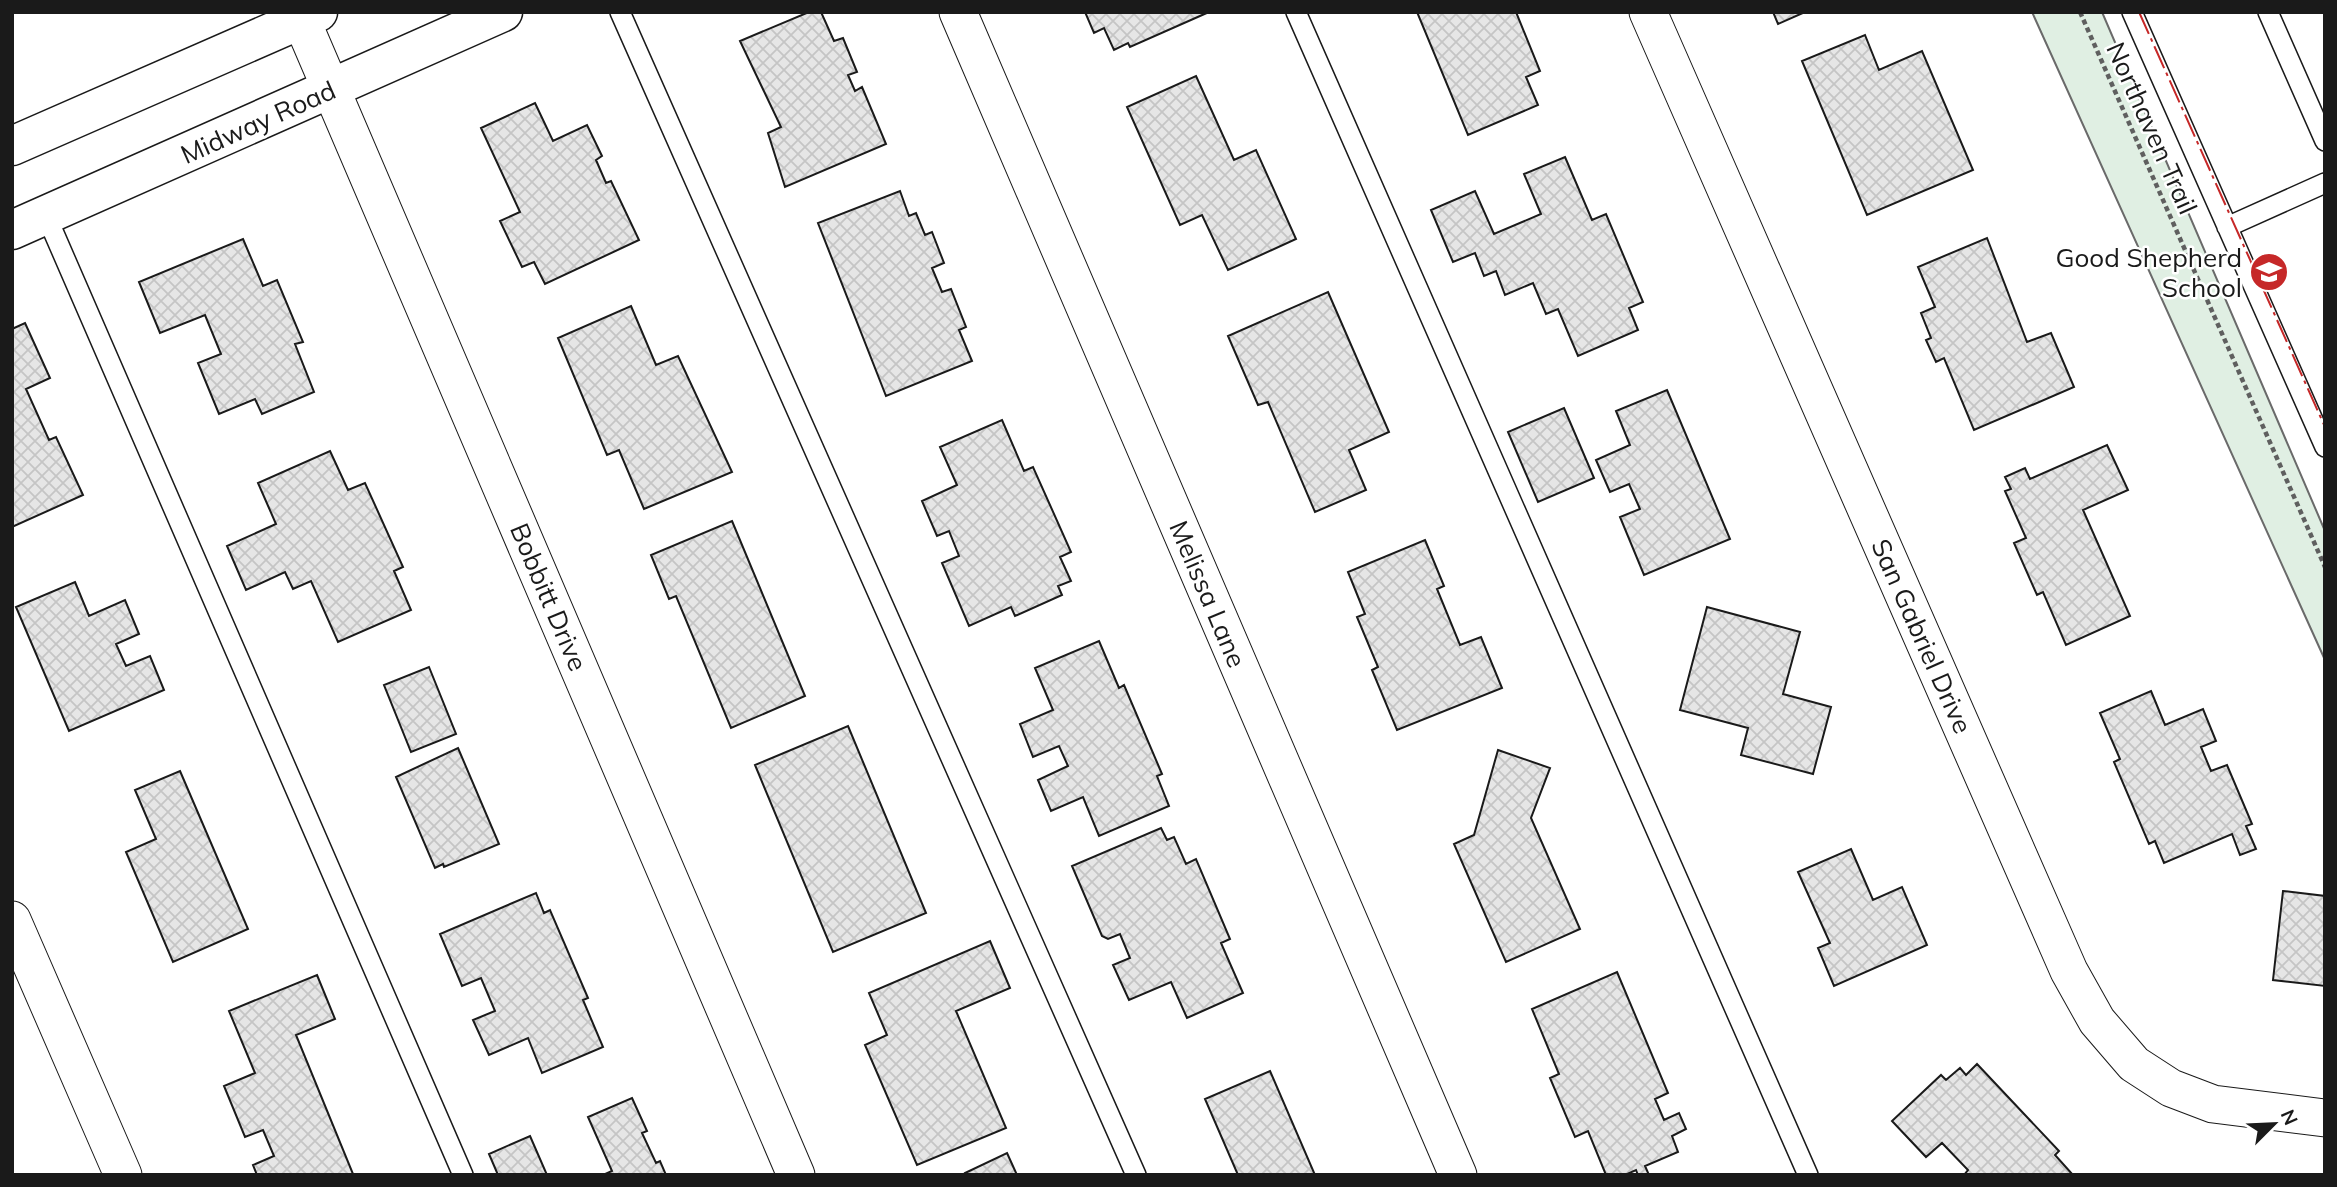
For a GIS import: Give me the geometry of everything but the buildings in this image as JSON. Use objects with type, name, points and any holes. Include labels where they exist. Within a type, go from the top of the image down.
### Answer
[{"type":"main road","name":"Midway Road","points":[[29,223],[503,12]]},
{"type":"main road","points":[[12,146],[306,15]]},
{"type":"street","name":"Melissa Lane","points":[[958,12],[1458,1175]]},
{"type":"street","name":"San Gabriel Drive","points":[[1648,12],[2069,971],[2097,1021],[2134,1064],[2171,1088],[2213,1104],[2325,1118]]},
{"type":"street","name":"Bobbitt Drive","points":[[306,15],[331,89],[796,1175]]},
{"type":"street","points":[[12,920],[123,1175]]},
{"type":"lane","points":[[620,12],[1136,1175]]},
{"type":"lane","points":[[1296,12],[1808,1175]]},
{"type":"lane","points":[[2133,12],[2325,447]]},
{"type":"lane","points":[[2268,12],[2325,141]]},
{"type":"lane","points":[[2227,227],[2325,183]]},
{"type":"lane","points":[[29,223],[464,1175]]},
{"type":"path","name":"Northaven Trail","points":[[2080,12],[2325,567]]},
{"type":"green space","points":[[2032,12],[2102,12],[2325,531],[2325,660]]},
{"type":"power","points":[[2139,12],[2325,427]]},
{"type":"place","name":"Good Shepherd School","points":[[2269,272]]}]
